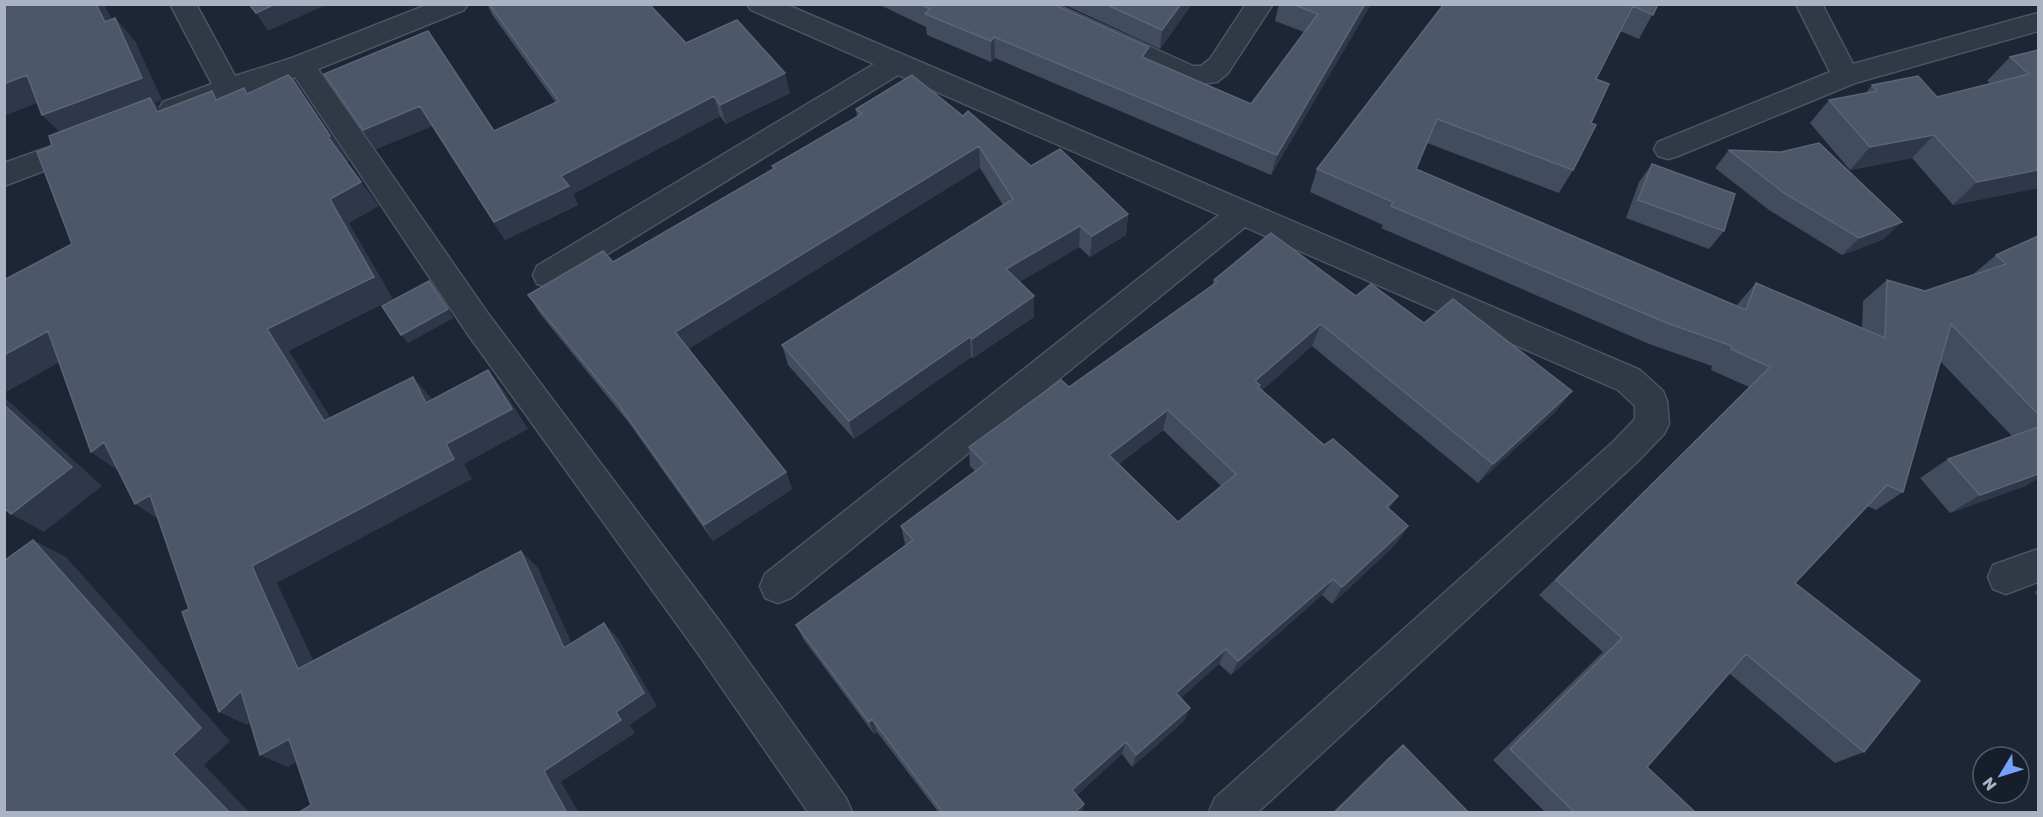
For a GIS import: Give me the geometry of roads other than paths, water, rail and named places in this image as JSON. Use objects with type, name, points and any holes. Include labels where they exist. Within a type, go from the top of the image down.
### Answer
[{"type":"street","points":[[183,4],[228,88]]},
{"type":"street","points":[[150,118],[228,88],[301,65],[455,4]]},
{"type":"street","points":[[760,4],[1629,380],[1651,401],[1652,424],[1625,452],[1229,813]]},
{"type":"street","points":[[1032,4],[1190,76],[1207,75],[1219,66],[1260,4]]},
{"type":"street","points":[[1809,4],[1846,76]]},
{"type":"street","points":[[1668,150],[1846,76],[2038,22]]},
{"type":"street","points":[[548,275],[895,64]]},
{"type":"street","points":[[301,65],[478,324],[703,630],[832,813]]},
{"type":"street","points":[[4,176],[105,136]]},
{"type":"street","points":[[778,586],[1242,213]]}]
